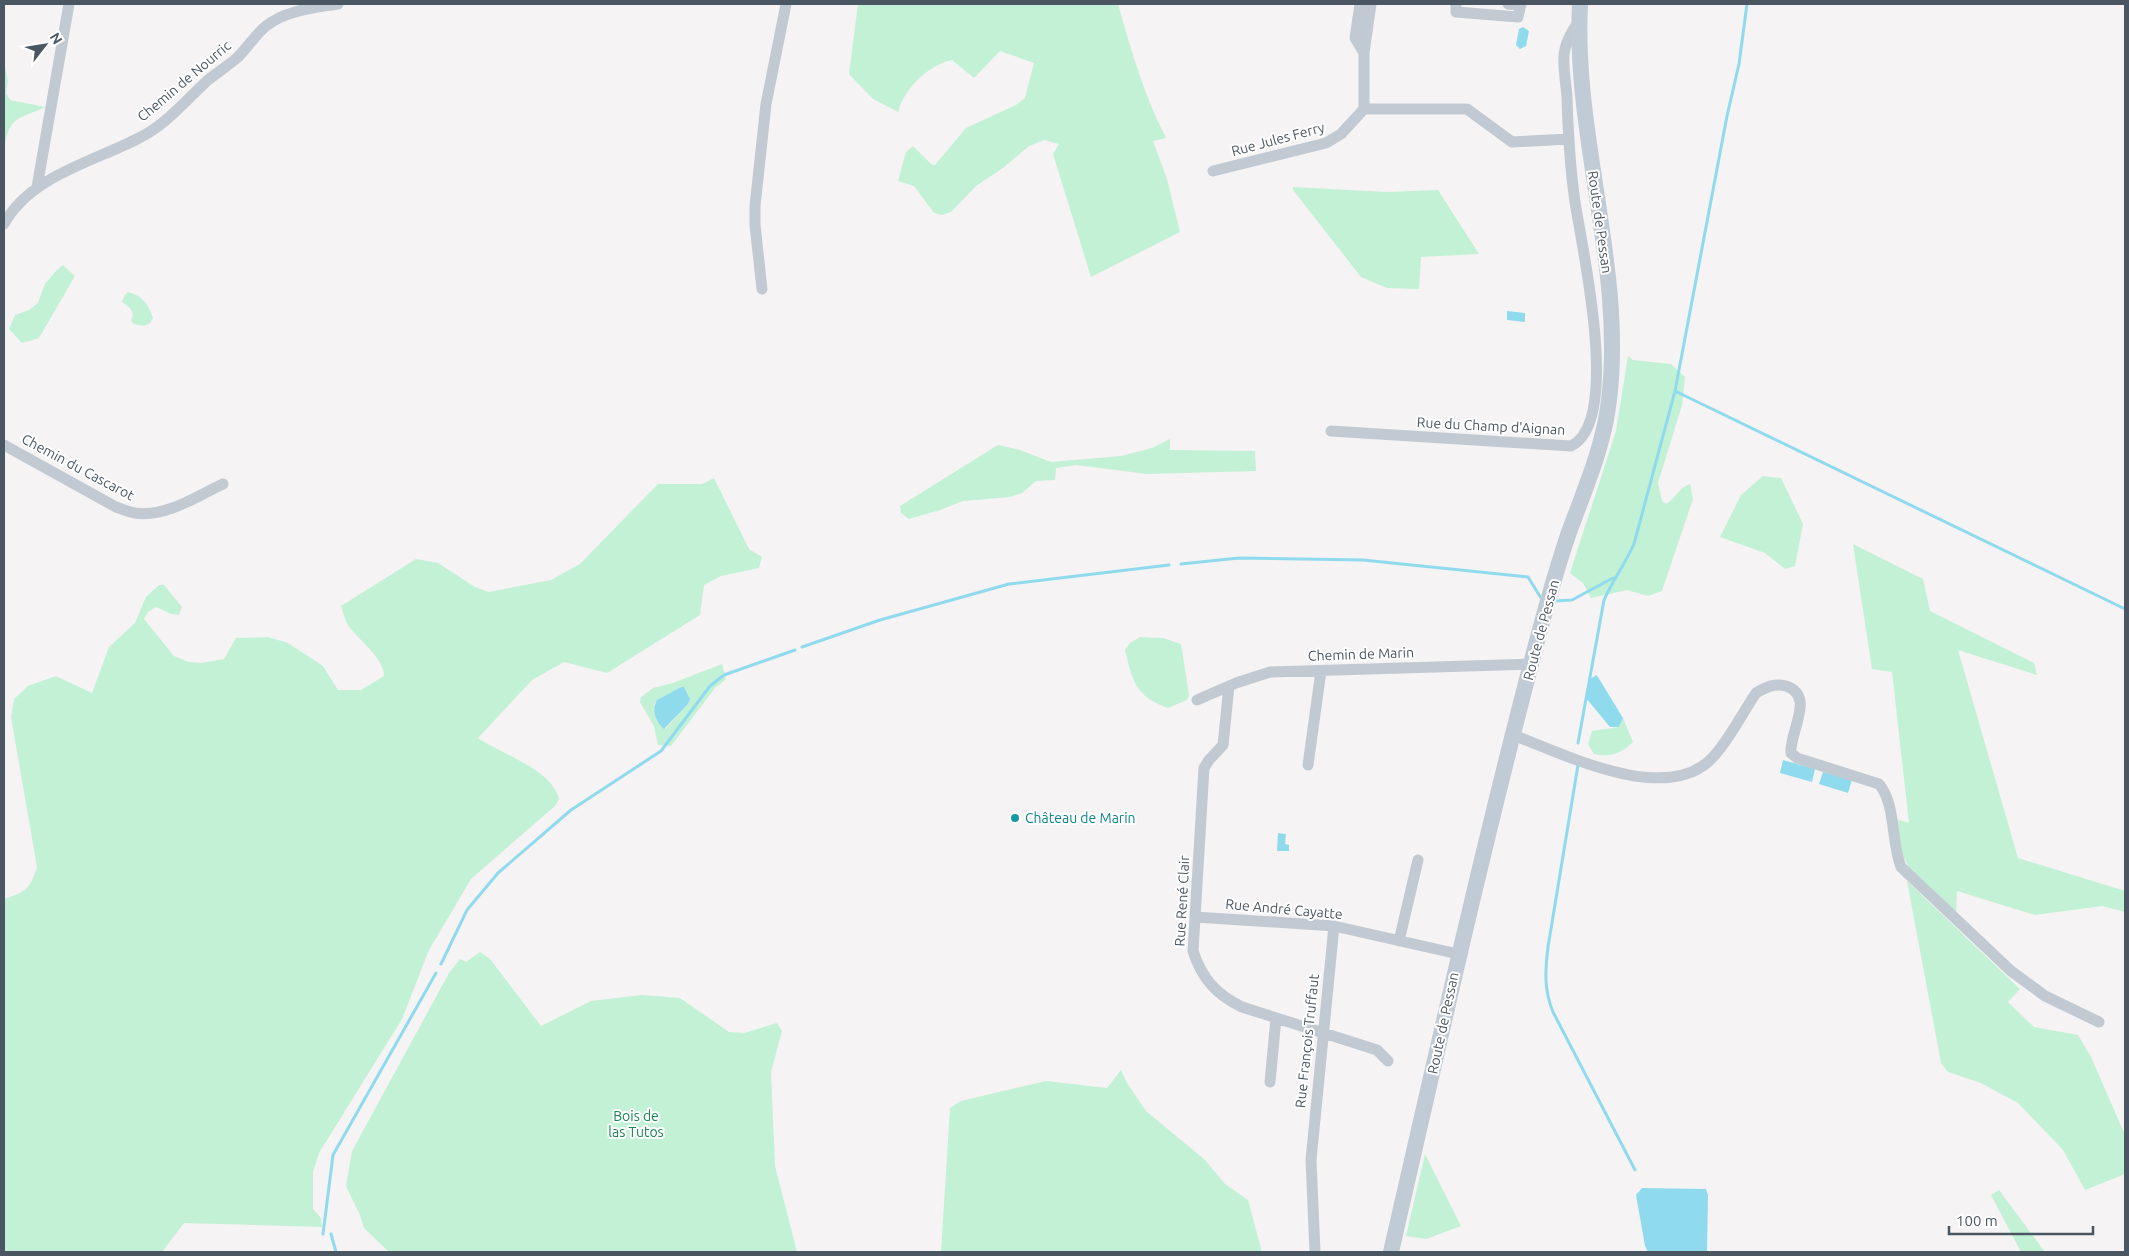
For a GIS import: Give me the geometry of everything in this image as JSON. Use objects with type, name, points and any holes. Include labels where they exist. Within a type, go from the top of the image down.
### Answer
[{"type":"main road","name":"Route de Pessan","points":[[1392,1252],[1458,954],[1513,734],[1560,560],[1603,436],[1609,404],[1612,371],[1612,314],[1583,96],[1579,21],[1580,4]]},
{"type":"street","points":[[37,187],[69,4]]},
{"type":"street","name":"Chemin de Nourric","points":[[4,224],[18,204],[37,187],[86,162],[140,138],[155,128],[209,79],[238,57],[266,26],[283,16],[301,10],[338,4]]},
{"type":"street","points":[[762,290],[755,225],[756,206],[766,104],[786,4]]},
{"type":"street","points":[[1360,4],[1355,38],[1364,53]]},
{"type":"street","points":[[1371,4],[1364,53],[1364,109],[1467,109],[1512,142],[1569,139]]},
{"type":"street","points":[[1456,4],[1456,12],[1518,17],[1521,4],[1508,4]]},
{"type":"street","name":"Rue du Champ d'Aignan","points":[[1331,431],[1571,446],[1578,443],[1584,434],[1594,406],[1596,376],[1590,286],[1575,202],[1564,54],[1571,31],[1579,21]]},
{"type":"street","name":"Rue Jules Ferry","points":[[1212,171],[1326,144],[1341,134],[1364,109]]},
{"type":"street","points":[[1575,202],[1596,200]]},
{"type":"street","name":"Chemin du Cascarot","points":[[4,445],[116,507],[133,513],[162,512],[223,484]]},
{"type":"street","name":"Chemin de Marin","points":[[1196,700],[1270,672],[1531,664]]},
{"type":"street","points":[[1308,765],[1321,671]]},
{"type":"street","points":[[1513,734],[1583,762],[1639,777],[1660,778],[1682,775],[1697,769],[1709,761],[1756,693],[1766,687],[1779,684],[1788,687],[1796,692],[1800,699],[1801,707],[1790,745],[1790,752],[1797,758],[1880,784],[1886,792],[1896,855],[1901,866],[2011,971],[2045,996],[2099,1022]]},
{"type":"street","name":"Rue René Clair","points":[[1229,686],[1223,744],[1204,768],[1193,951],[1205,978],[1214,990],[1227,1000],[1242,1007],[1377,1050],[1388,1061]]},
{"type":"street","points":[[1399,941],[1418,860]]},
{"type":"street","name":"Rue André Cayatte","points":[[1195,917],[1334,926],[1458,954]]},
{"type":"street","name":"Rue François Truffaut","points":[[1315,1252],[1311,1160],[1334,926]]},
{"type":"street","points":[[1270,1082],[1276,1018]]},
{"type":"green space","points":[[858,4],[1118,4],[1145,89],[1166,138],[1153,141],[1167,179],[1180,232],[1091,277],[1053,154],[1059,144],[1044,140],[1029,146],[1003,168],[976,186],[951,212],[942,215],[934,213],[914,186],[898,181],[906,152],[913,146],[931,164],[935,165],[966,128],[1016,105],[1025,98],[1034,63],[1000,51],[974,78],[952,60],[943,63],[918,79],[901,103],[898,112],[873,99],[849,74]]},
{"type":"green space","points":[[4,62],[8,81],[6,93],[10,100],[45,107],[21,117],[12,124],[4,150]]},
{"type":"green space","points":[[1293,187],[1387,192],[1438,190],[1479,254],[1421,257],[1419,289],[1387,288],[1361,277],[1293,190]]},
{"type":"green space","points":[[63,265],[75,276],[39,338],[22,343],[9,329],[15,315],[29,310],[38,303],[45,284]]},
{"type":"green space","points":[[128,292],[141,298],[147,305],[153,318],[150,323],[144,326],[134,324],[131,321],[133,314],[130,308],[122,302]]},
{"type":"green space","points":[[1628,356],[1633,360],[1671,364],[1685,377],[1682,405],[1658,483],[1662,501],[1666,504],[1682,488],[1690,484],[1693,499],[1662,591],[1648,596],[1627,590],[1591,598],[1583,583],[1570,573],[1616,431]]},
{"type":"green space","points":[[1170,439],[1170,450],[1255,451],[1256,471],[1147,474],[1076,465],[1056,468],[1055,480],[1036,481],[1022,493],[1010,497],[963,501],[909,519],[901,513],[900,506],[998,445],[1020,450],[1051,462],[1121,456],[1152,448]]},
{"type":"green space","points":[[1763,476],[1781,478],[1803,524],[1795,566],[1785,569],[1765,553],[1720,537],[1741,495]]},
{"type":"green space","points":[[714,478],[749,549],[762,557],[759,568],[721,576],[704,585],[700,615],[607,673],[564,662],[532,680],[478,738],[524,763],[547,779],[559,799],[555,806],[471,879],[429,950],[402,1019],[319,1153],[313,1172],[313,1209],[321,1218],[322,1227],[184,1223],[162,1252],[4,1252],[4,899],[26,889],[37,867],[11,717],[14,699],[28,686],[56,676],[92,693],[109,647],[135,623],[146,597],[159,585],[164,585],[182,607],[179,615],[171,614],[156,607],[148,612],[144,619],[174,656],[189,662],[202,663],[224,659],[236,638],[268,637],[288,643],[323,666],[338,690],[361,690],[384,676],[383,669],[375,655],[348,625],[341,606],[416,559],[438,563],[475,587],[489,592],[551,580],[580,564],[658,484],[702,484]]},
{"type":"green space","points":[[1853,544],[1923,579],[1930,611],[2034,663],[2037,675],[1958,650],[2018,858],[2125,891],[2125,912],[2102,906],[2035,915],[1957,891],[1956,914],[1909,867],[1903,856],[1896,819],[1909,823],[1892,672],[1872,669]]},
{"type":"green space","points":[[1140,637],[1163,638],[1181,644],[1189,695],[1187,700],[1168,708],[1142,693],[1133,679],[1125,650],[1130,643]]},
{"type":"green space","points":[[722,664],[726,679],[715,688],[671,746],[658,745],[654,726],[640,702],[641,697],[653,688],[673,683]],"holes":[[[681,687],[688,704],[665,729],[654,704],[657,700]]]},
{"type":"green space","points":[[1623,718],[1633,742],[1615,754],[1594,754],[1588,744],[1592,731],[1619,727]]},
{"type":"green space","points":[[1907,881],[2020,989],[2008,1002],[2034,1027],[2078,1035],[2091,1057],[2125,1135],[2125,1174],[2085,1190],[2063,1150],[2018,1103],[1981,1083],[1948,1072],[1941,1063]]},
{"type":"green space","name":"Bois de las Tutos","points":[[480,952],[490,959],[541,1026],[591,1001],[642,995],[680,998],[729,1032],[744,1033],[777,1023],[782,1031],[771,1072],[775,1166],[797,1252],[389,1252],[364,1228],[346,1186],[352,1151],[449,973],[460,959],[466,962]]},
{"type":"green space","points":[[1121,1070],[1127,1083],[1146,1111],[1205,1160],[1225,1184],[1248,1200],[1262,1252],[941,1252],[950,1108],[961,1101],[1046,1081],[1107,1088]]},
{"type":"green space","points":[[1425,1154],[1461,1226],[1426,1239],[1406,1236]]},
{"type":"green space","points":[[1999,1190],[2045,1252],[2021,1252],[1991,1195]]},
{"type":"water","points":[[1523,27],[1529,31],[1526,46],[1520,49],[1516,45],[1519,29]]},
{"type":"water","points":[[1507,311],[1525,313],[1525,322],[1507,320]]},
{"type":"water","points":[[1596,675],[1623,718],[1619,727],[1610,727],[1586,698],[1589,680]]},
{"type":"water","points":[[684,687],[690,699],[688,704],[664,729],[655,716],[655,704],[657,700]]},
{"type":"water","points":[[1783,760],[1815,769],[1812,782],[1780,773]]},
{"type":"water","points":[[1823,772],[1852,780],[1848,793],[1819,784]]},
{"type":"water","points":[[1278,833],[1286,834],[1285,844],[1289,845],[1289,851],[1277,851]]},
{"type":"water","points":[[1642,1188],[1706,1189],[1708,1195],[1707,1252],[1648,1252],[1645,1246],[1636,1195]]},
{"type":"waterway","points":[[1578,743],[1604,600],[1634,544],[1675,391],[1727,116],[1739,64],[1747,4]]},
{"type":"waterway","points":[[1675,391],[2125,609]]},
{"type":"waterway","points":[[1181,564],[1239,558],[1363,560],[1528,577],[1541,598]]},
{"type":"waterway","points":[[802,647],[880,620],[1009,584],[1169,565]]},
{"type":"waterway","points":[[1554,601],[1572,600],[1613,578]]},
{"type":"waterway","points":[[441,964],[467,910],[498,873],[571,810],[661,751],[710,686],[724,675],[795,650]]},
{"type":"waterway","points":[[1578,765],[1548,947],[1547,988],[1553,1012],[1635,1170]]},
{"type":"waterway","points":[[323,1234],[333,1155],[436,973]]},
{"type":"waterway","points":[[331,1234],[336,1252]]},
{"type":"place","name":"Château de Marin","points":[[1015,818]]}]
